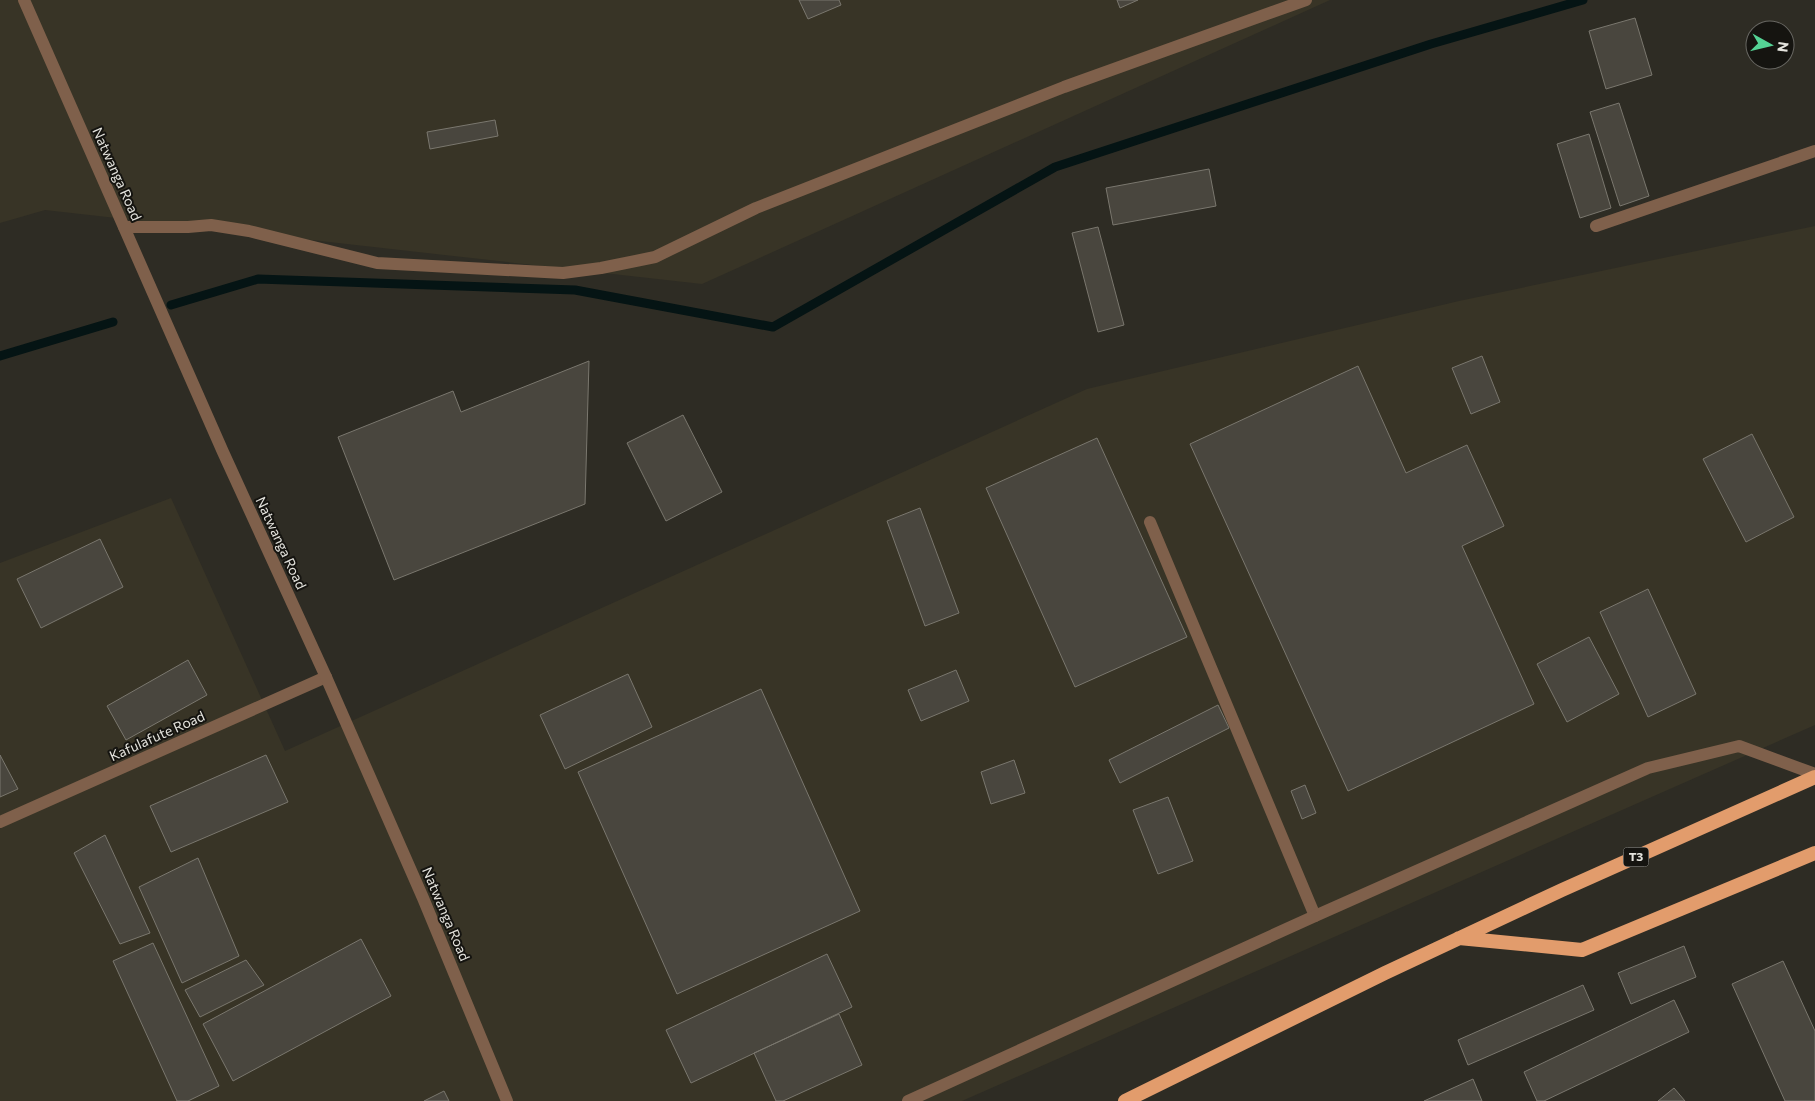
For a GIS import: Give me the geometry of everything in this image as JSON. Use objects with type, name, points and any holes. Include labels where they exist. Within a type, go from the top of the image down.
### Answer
[{"type":"highway","name":"T3","points":[[1125,1101],[1458,938],[1815,776]]},
{"type":"highway","points":[[1458,938],[1582,950],[1815,853]]},
{"type":"street","name":"Natwanga Road","points":[[24,0],[223,452],[326,677],[423,898],[507,1101]]},
{"type":"street","points":[[124,227],[211,225],[248,231],[377,263],[563,273],[655,258],[756,208],[1064,87],[1306,0]]},
{"type":"street","points":[[1596,226],[1815,151]]},
{"type":"street","points":[[1150,522],[1315,916]]},
{"type":"street","name":"Kafulafute Road","points":[[0,822],[326,677]]},
{"type":"street","points":[[908,1101],[1315,916],[1648,768],[1740,746],[1815,776]]},
{"type":"shaded area","points":[[0,0],[1330,0],[702,284],[45,210],[0,223]]},
{"type":"shaded area","points":[[1815,226],[1815,725],[962,1101],[0,1101],[0,563],[171,498],[285,751],[1087,389],[1459,301]]},
{"type":"building","points":[[799,0],[839,0],[841,5],[808,19]]},
{"type":"building","points":[[1117,0],[1138,0],[1120,8]]},
{"type":"building","points":[[1635,18],[1652,75],[1606,89],[1589,31]]},
{"type":"building","points":[[1619,103],[1649,196],[1620,206],[1590,112]]},
{"type":"building","points":[[495,120],[498,136],[430,149],[427,132]]},
{"type":"building","points":[[1589,134],[1611,208],[1580,218],[1557,144]]},
{"type":"building","points":[[1209,169],[1216,206],[1113,225],[1106,188]]},
{"type":"building","points":[[1098,227],[1124,325],[1098,332],[1072,233]]},
{"type":"building","points":[[1482,356],[1500,402],[1471,414],[1452,368]]},
{"type":"building","points":[[589,361],[585,504],[394,580],[338,437],[453,391],[461,412]]},
{"type":"building","points":[[1358,366],[1406,473],[1467,445],[1504,526],[1462,546],[1534,704],[1348,791],[1190,444]]},
{"type":"building","points":[[683,415],[722,492],[666,521],[627,443]]},
{"type":"building","points":[[1752,434],[1794,517],[1746,542],[1703,459]]},
{"type":"building","points":[[1097,438],[1187,637],[1075,687],[986,488]]},
{"type":"building","points":[[920,508],[959,613],[925,626],[887,521]]},
{"type":"building","points":[[100,539],[123,587],[41,628],[17,579]]},
{"type":"building","points":[[1648,589],[1696,694],[1648,717],[1600,612]]},
{"type":"building","points":[[1589,637],[1619,694],[1567,722],[1537,664]]},
{"type":"building","points":[[188,660],[207,695],[126,740],[107,706]]},
{"type":"building","points":[[956,670],[969,701],[921,721],[908,690]]},
{"type":"building","points":[[628,674],[652,727],[565,769],[540,715]]},
{"type":"building","points":[[761,689],[860,911],[677,994],[578,772]]},
{"type":"building","points":[[1218,705],[1229,728],[1120,783],[1109,760]]},
{"type":"building","points":[[0,755],[18,789],[0,797]]},
{"type":"building","points":[[266,755],[288,802],[171,852],[150,806]]},
{"type":"building","points":[[1014,760],[1025,793],[991,804],[981,772]]},
{"type":"building","points":[[1305,785],[1316,813],[1302,819],[1291,791]]},
{"type":"building","points":[[1168,797],[1193,861],[1158,874],[1133,810]]},
{"type":"building","points":[[105,835],[150,933],[120,944],[74,853]]},
{"type":"building","points":[[198,858],[239,956],[182,983],[139,887]]},
{"type":"building","points":[[361,939],[391,996],[233,1081],[203,1024]]},
{"type":"building","points":[[153,943],[219,1086],[188,1101],[177,1101],[113,961]]},
{"type":"building","points":[[1684,946],[1696,977],[1631,1004],[1618,973]]},
{"type":"building","points":[[827,954],[852,1007],[691,1083],[666,1030]]},
{"type":"building","points":[[246,960],[264,985],[200,1017],[185,990]]},
{"type":"building","points":[[1783,961],[1815,1031],[1815,1101],[1785,1101],[1732,984]]},
{"type":"building","points":[[1583,985],[1594,1010],[1468,1065],[1458,1040]]},
{"type":"building","points":[[1674,1000],[1689,1032],[1544,1101],[1537,1101],[1524,1072]]},
{"type":"building","points":[[839,1014],[862,1065],[783,1101],[776,1101],[754,1053]]},
{"type":"building","points":[[1473,1079],[1482,1101],[1424,1101]]},
{"type":"building","points":[[1674,1088],[1685,1101],[1658,1101]]},
{"type":"building","points":[[444,1091],[449,1101],[424,1101]]},
{"type":"waterway","points":[[171,305],[258,279],[575,290],[773,327],[1055,167],[1431,44],[1583,0]]},
{"type":"waterway","points":[[0,356],[113,322]]}]
